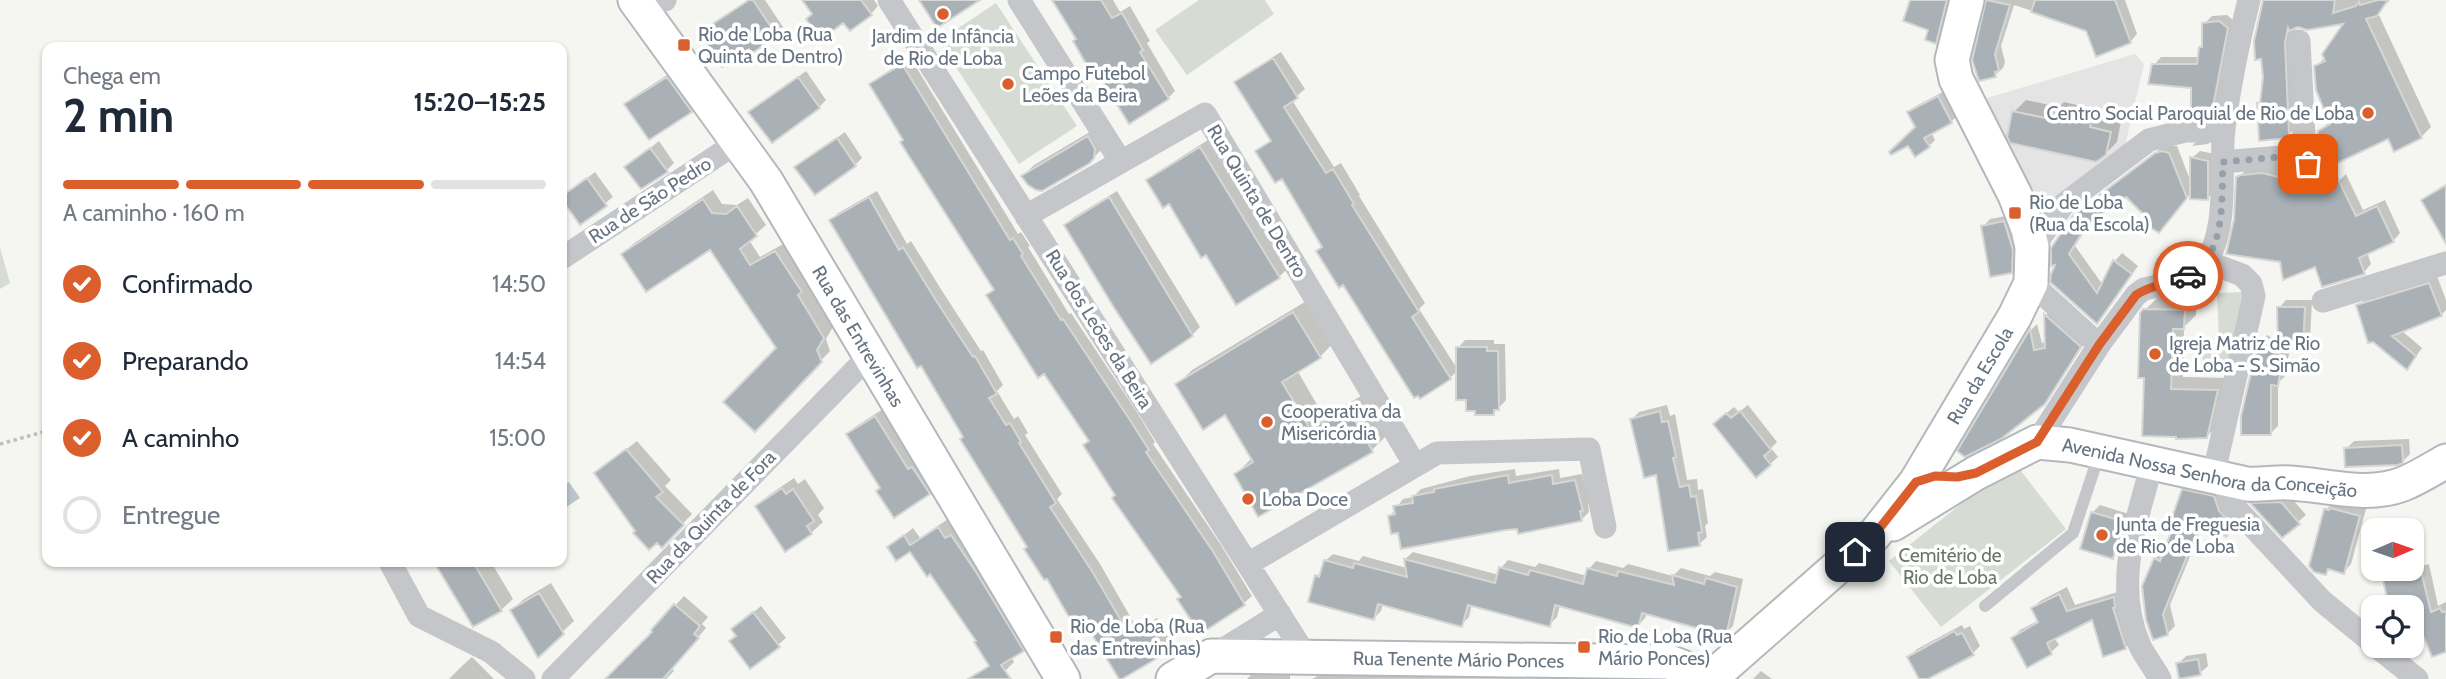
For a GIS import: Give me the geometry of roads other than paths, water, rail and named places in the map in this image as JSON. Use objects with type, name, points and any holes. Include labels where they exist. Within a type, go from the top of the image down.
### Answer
[{"type":"street","name":"Rua dos Leões da Beira","points":[[889,0],[1308,659]]},
{"type":"street","points":[[1019,0],[1121,162]]},
{"type":"street","points":[[1967,0],[1952,60],[1956,79],[2015,195],[2032,247],[2031,271],[2099,345]]},
{"type":"street","points":[[2037,442],[2099,345],[2136,295],[2155,285],[2176,282],[2204,266],[2213,249],[2219,229],[2224,131],[2236,52],[2249,0]]},
{"type":"street","name":"Rua das Entrevinhas","points":[[643,1],[766,181],[1063,679]]},
{"type":"street","points":[[2286,156],[2299,147],[2304,137],[2299,41]]},
{"type":"street","name":"Rua Quinta de Dentro","points":[[1026,216],[1205,114],[1415,465]]},
{"type":"street","points":[[2031,271],[2040,238],[2063,205],[2149,140],[2185,131],[2224,131]]},
{"type":"street","name":"Rua de São Pedro","points":[[567,255],[738,142]]},
{"type":"street","points":[[2223,162],[2286,156],[2300,158],[2324,178]]},
{"type":"street","points":[[2323,301],[2446,263]]},
{"type":"street","points":[[2204,266],[2225,268],[2242,275],[2251,284],[2253,296],[2218,478],[2230,502],[2322,601],[2361,633]]},
{"type":"street","name":"Rua da Escola","points":[[1925,491],[2015,316],[2031,271]]},
{"type":"street","name":"Rua da Quinta de Fora","points":[[553,679],[869,356]]},
{"type":"street","name":"Avenida Nossa Senhora da Conceição","points":[[1710,679],[1925,491],[1976,473],[2037,442],[2070,445],[2218,478],[2264,485],[2288,482],[2349,490],[2382,489],[2401,484],[2446,461]]},
{"type":"street","points":[[1248,564],[1437,453],[1589,449],[1605,527]]},
{"type":"street","points":[[2152,464],[2127,563],[2127,591],[2133,626],[2141,647],[2160,679]]},
{"type":"street","points":[[393,567],[419,616],[491,652],[524,679]]},
{"type":"street","points":[[1173,679],[1280,614]]},
{"type":"street","name":"Rua Tenente Mário Ponces","points":[[1211,656],[1669,662],[1704,679]]},
{"type":"street","points":[[2392,658],[2417,679]]},
{"type":"lane","points":[[1985,606],[2073,533],[2100,452]]},
{"type":"place","name":"Jardim de Infância de Rio de Loba","points":[[943,14]]},
{"type":"place","name":"Rio de Loba (Rua Quinta de Dentro)","points":[[684,45]]},
{"type":"place","name":"Campo Futebol Leões da Beira","points":[[1008,84]]},
{"type":"place","name":"Centro Social Paroquial de Rio de Loba","points":[[2368,113]]},
{"type":"place","name":"Rio de Loba (Rua da Escola)","points":[[2015,213]]},
{"type":"place","name":"Igreja Matriz de Rio de Loba - S. Simão","points":[[2155,354]]},
{"type":"place","name":"Cooperativa da Misericórdia","points":[[1267,422]]},
{"type":"place","name":"Loba Doce","points":[[1248,499]]},
{"type":"place","name":"Junta de Freguesia de Rio de Loba","points":[[2102,535]]},
{"type":"place","name":"Rio de Loba (Rua das Entrevinhas)","points":[[1056,637]]},
{"type":"place","name":"Rio de Loba (Rua Mário Ponces)","points":[[1584,647]]},
{"type":"park label","name":"Cemitério de Rio de Loba","points":[[1950,566]]}]
